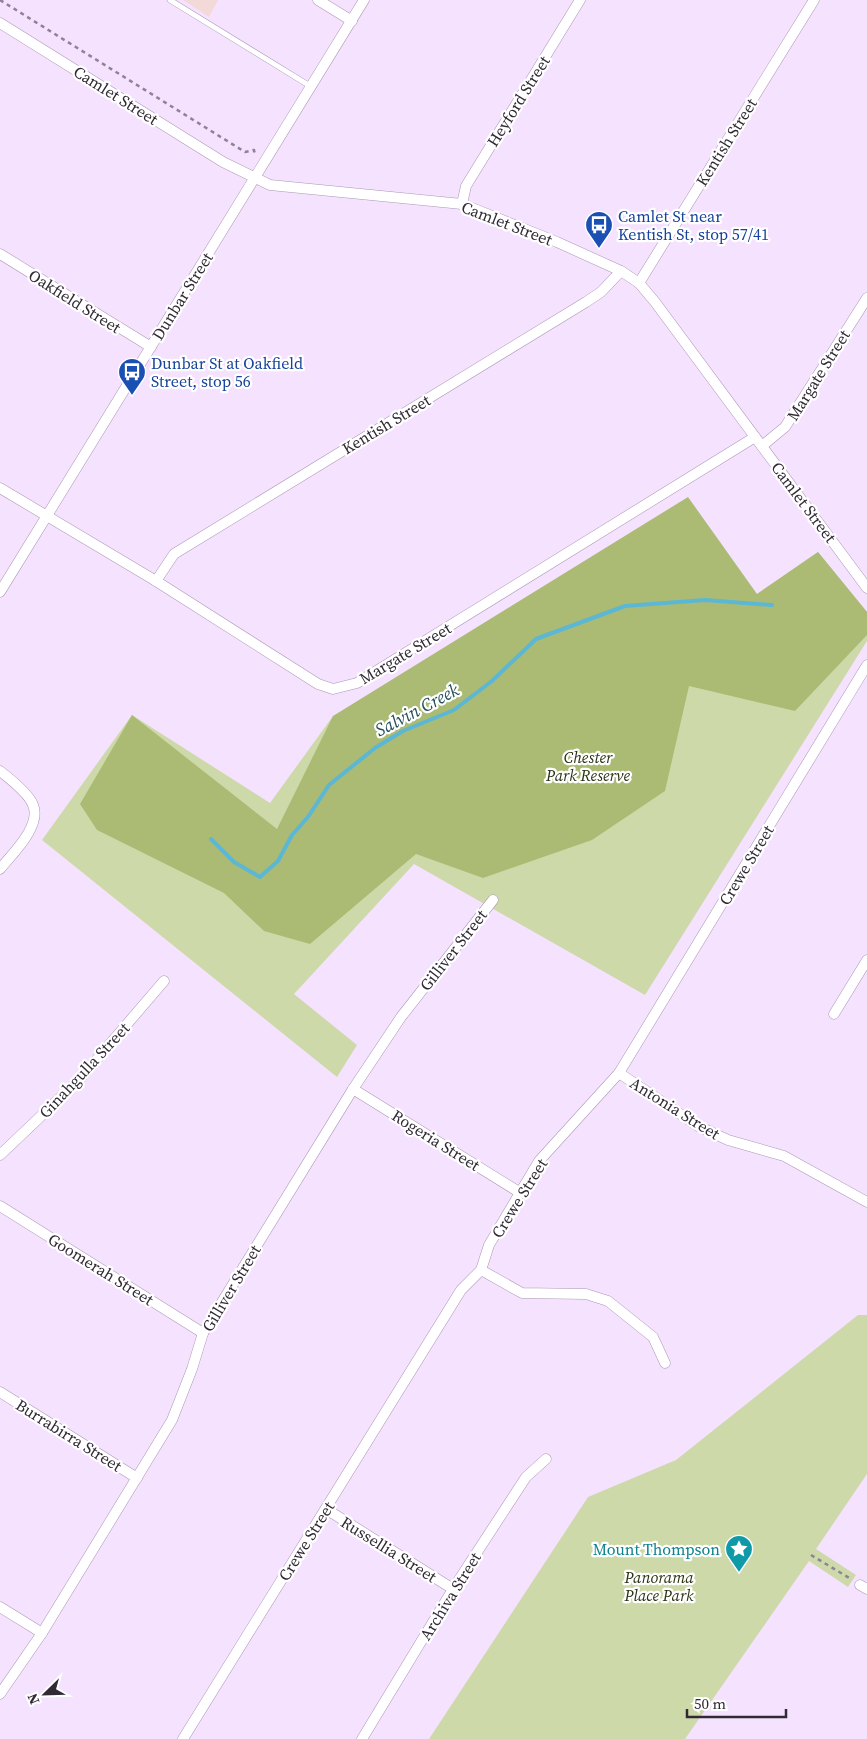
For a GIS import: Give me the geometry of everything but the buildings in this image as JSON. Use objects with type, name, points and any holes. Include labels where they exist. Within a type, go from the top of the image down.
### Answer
[{"type":"street","points":[[318,0],[352,21]]},
{"type":"street","name":"Dunbar Street","points":[[0,592],[364,0]]},
{"type":"street","name":"Heyford Street","points":[[462,204],[466,186],[580,0]]},
{"type":"street","name":"Kentish Street","points":[[639,283],[814,0]]},
{"type":"street","name":"Camlet Street","points":[[0,24],[223,162],[270,185],[462,204],[557,242],[622,271],[639,283],[675,328],[867,588]]},
{"type":"street","name":"Oakfield Street","points":[[0,254],[151,347]]},
{"type":"street","name":"Kentish Street","points":[[156,582],[174,554],[586,302],[601,292],[622,271]]},
{"type":"street","name":"Margate Street","points":[[762,446],[785,427],[867,298]]},
{"type":"street","name":"Margate Street","points":[[0,488],[156,582],[318,684],[333,688],[357,683],[755,437]]},
{"type":"street","name":"Crewe Street","points":[[183,1739],[462,1290],[481,1270],[489,1245],[539,1161],[619,1073],[867,665]]},
{"type":"street","points":[[0,770],[18,786],[33,805],[35,820],[28,834],[0,869]]},
{"type":"street","name":"Gilliver Street","points":[[0,1694],[42,1633],[172,1420],[192,1369],[202,1332],[353,1088],[401,1017],[493,900]]},
{"type":"street","points":[[834,1014],[867,960]]},
{"type":"street","name":"Ginahgulla Street","points":[[0,1155],[79,1080],[164,981]]},
{"type":"street","name":"Antonia Street","points":[[619,1073],[698,1126],[728,1140],[784,1156],[867,1202]]},
{"type":"street","name":"Rogeria Street","points":[[353,1088],[520,1192]]},
{"type":"street","name":"Goomerah Street","points":[[0,1206],[202,1332]]},
{"type":"street","points":[[481,1270],[522,1293],[586,1294],[608,1301],[653,1337],[665,1362]]},
{"type":"street","name":"Burrabirra Street","points":[[0,1392],[137,1478]]},
{"type":"street","name":"Archiva Street","points":[[362,1739],[453,1589],[526,1477],[546,1459]]},
{"type":"street","name":"Russellia Street","points":[[326,1509],[453,1589]]},
{"type":"street","points":[[0,1607],[42,1633]]},
{"type":"lane","points":[[170,0],[310,86]]},
{"type":"path","points":[[0,0],[245,152],[254,150],[256,157]]},
{"type":"path","points":[[811,1555],[864,1587]]},
{"type":"shaded area","points":[[183,0],[218,0],[209,17]]},
{"type":"green space","name":"Chester Park Reserve","points":[[688,497],[757,594],[818,552],[867,612],[867,635],[795,711],[689,686],[665,791],[592,840],[483,878],[416,854],[310,944],[264,931],[224,893],[97,830],[80,804],[132,715],[277,829],[333,716]]},
{"type":"green space","name":"Chester Park Reserve","points":[[714,552],[757,594],[818,552],[867,612],[867,641],[645,995],[414,864],[294,994],[357,1045],[337,1077],[42,840],[132,715],[270,803],[333,716]]},
{"type":"green space","name":"Panorama Place Park","points":[[858,1315],[867,1315],[867,1474],[816,1549],[856,1575],[848,1587],[809,1561],[685,1739],[429,1739],[588,1497],[676,1460]]},
{"type":"waterway","name":"Salvin Creek","points":[[211,839],[234,862],[260,877],[278,861],[292,835],[308,817],[329,785],[375,748],[403,731],[454,710],[492,681],[536,639],[625,606],[705,600],[772,605]]},
{"type":"place","name":"Camlet St near Kentish St, stop 57/41","points":[[599,249]]},
{"type":"place","name":"Dunbar St at Oakfield Street, stop 56","points":[[132,396]]},
{"type":"place","name":"Mount Thompson","points":[[739,1573]]}]
